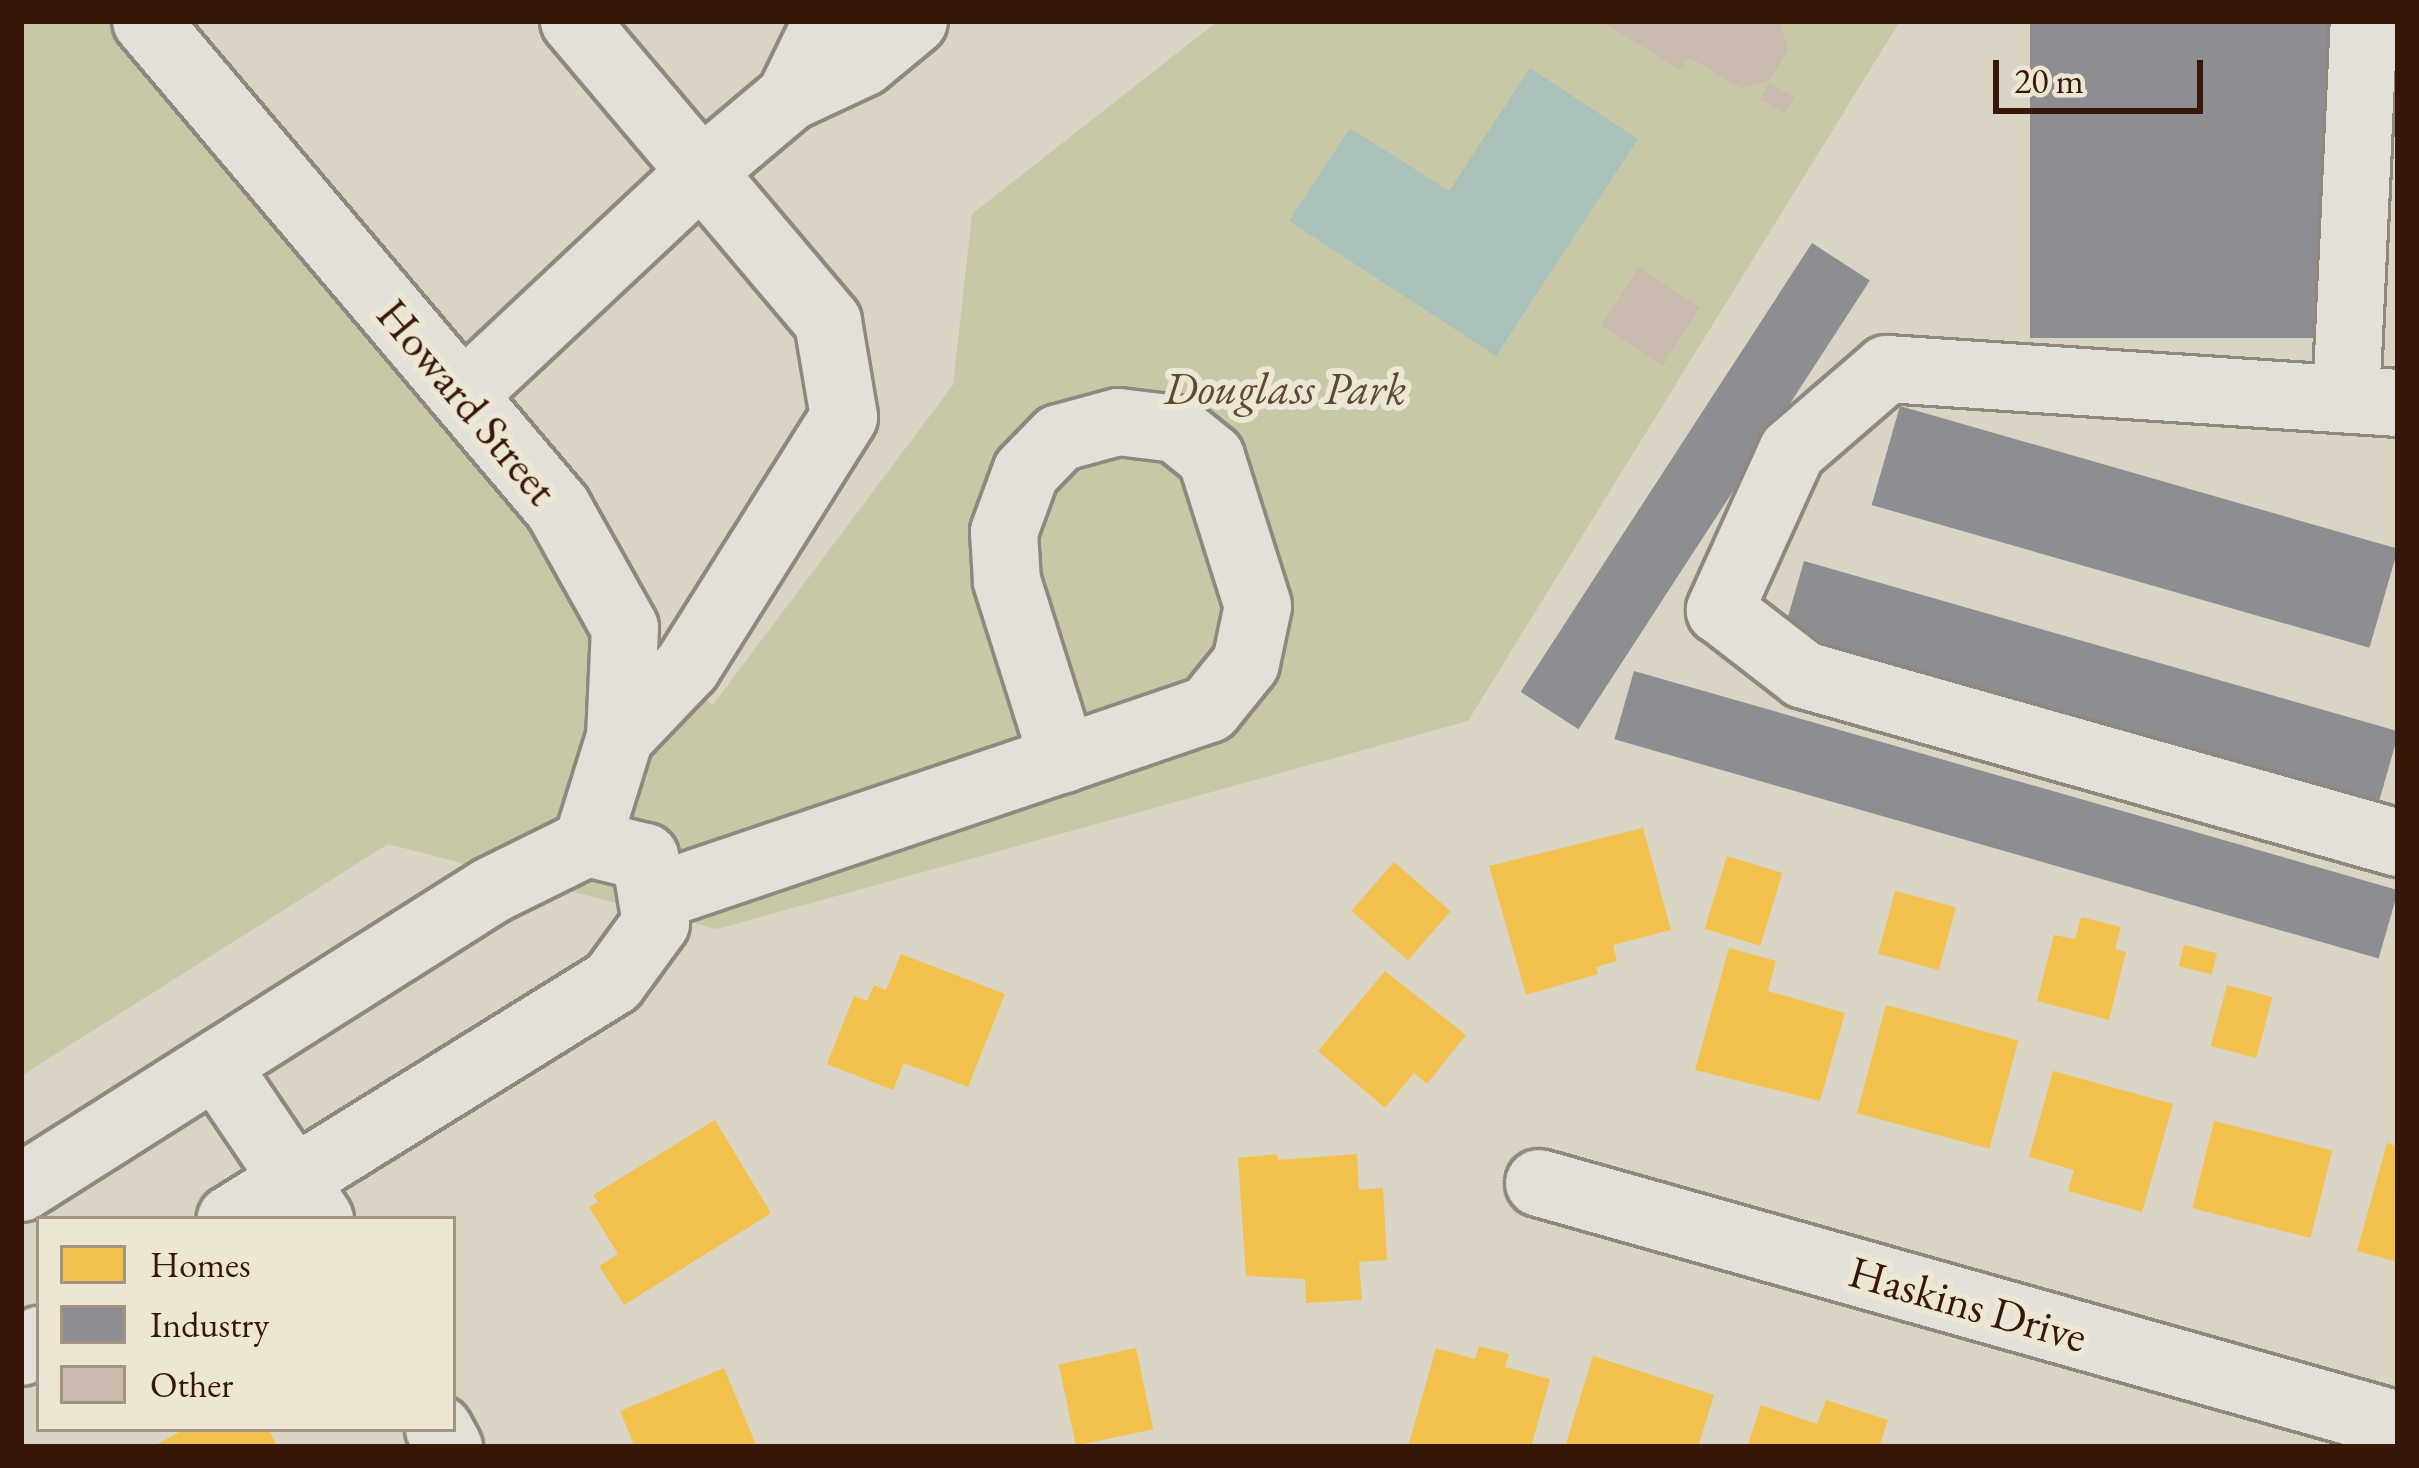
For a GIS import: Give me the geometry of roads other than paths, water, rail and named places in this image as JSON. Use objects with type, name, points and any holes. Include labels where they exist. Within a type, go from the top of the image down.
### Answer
[{"type":"street","name":"Howard Street","points":[[146,21],[558,508],[626,628],[620,737],[587,843]]},
{"type":"street","points":[[574,21],[828,322],[844,417],[688,667],[620,737]]},
{"type":"street","points":[[790,97],[827,21]]},
{"type":"street","points":[[463,395],[701,172],[790,97],[862,63],[914,21]]},
{"type":"street","points":[[2364,21],[2372,401],[1887,369],[1792,451],[1720,610],[1804,675],[2398,843]]},
{"type":"street","points":[[652,898],[1063,759],[1209,709],[1246,663],[1258,606],[1211,458],[1176,429],[1118,422],[1059,438],[1027,472],[1004,532],[1006,581],[1063,759]]},
{"type":"street","points":[[21,1188],[492,890],[587,843],[645,857],[656,923],[613,982],[306,1199],[242,1216]]},
{"type":"street","points":[[216,1065],[306,1199]]},
{"type":"street","name":"Haskins Drive","points":[[1539,1183],[2398,1425]]},
{"type":"water","points":[[1530,68],[1638,139],[1496,356],[1289,221],[1350,128],[1449,191]]},
{"type":"park label","name":"Douglass Park","points":[[1285,389]]}]
